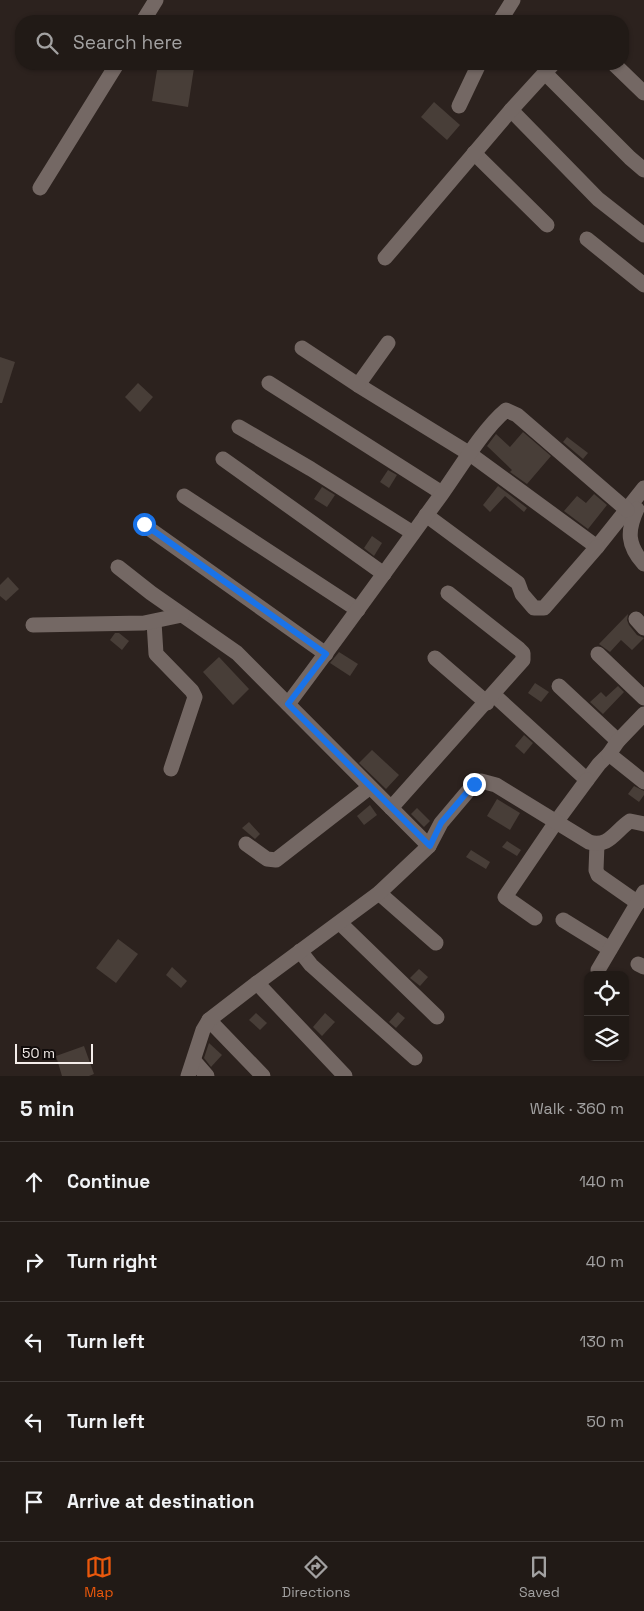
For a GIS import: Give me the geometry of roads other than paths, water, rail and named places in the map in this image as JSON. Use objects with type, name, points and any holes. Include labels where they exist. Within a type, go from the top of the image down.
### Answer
[{"type":"street","points":[[147,15],[156,0]]},
{"type":"street","points":[[504,15],[513,0]]},
{"type":"street","points":[[40,188],[112,70]]},
{"type":"street","points":[[459,106],[476,70]]},
{"type":"street","points":[[385,258],[547,70]]},
{"type":"street","points":[[551,70],[630,158],[644,170]]},
{"type":"street","points":[[620,70],[644,94]]},
{"type":"street","points":[[511,110],[598,198],[644,235]]},
{"type":"street","points":[[474,154],[547,225]]},
{"type":"street","points":[[587,239],[644,285]]},
{"type":"street","points":[[358,385],[388,343]]},
{"type":"street","points":[[302,348],[470,454],[597,547]]},
{"type":"street","points":[[269,384],[442,493]]},
{"type":"street","points":[[288,704],[470,454],[499,416],[506,410],[510,411],[635,508]]},
{"type":"street","points":[[239,427],[312,469],[413,533]]},
{"type":"street","points":[[223,459],[384,574]]},
{"type":"street","points":[[644,488],[635,508],[630,533],[631,543],[636,554],[644,564]]},
{"type":"street","points":[[184,496],[358,610]]},
{"type":"street","points":[[426,515],[518,583],[522,594],[534,608],[544,608],[597,547],[635,508]]},
{"type":"street","points":[[144,524],[326,654]]},
{"type":"street","points":[[118,567],[237,653],[430,846]]},
{"type":"street","points":[[391,808],[523,660],[523,653],[448,592]]},
{"type":"street","points":[[33,625],[154,622],[182,615]]},
{"type":"street","points":[[154,622],[156,654],[192,691],[196,698],[171,769]]},
{"type":"street","points":[[598,654],[644,698]]},
{"type":"street","points":[[435,658],[490,699],[587,780]]},
{"type":"street","points":[[559,686],[644,782]]},
{"type":"street","points":[[536,918],[506,897],[556,822],[599,764],[644,714]]},
{"type":"street","points":[[188,1076],[203,1030],[209,1020],[379,893],[430,846],[441,823],[474,784],[481,781],[496,785],[589,842],[597,844],[608,841],[622,826],[630,821],[644,824]]},
{"type":"street","points":[[246,844],[270,860],[279,858],[370,787]]},
{"type":"street","points":[[597,844],[596,870],[598,875],[641,897],[598,970]]},
{"type":"street","points":[[379,893],[436,943]]},
{"type":"street","points":[[562,920],[610,949]]},
{"type":"street","points":[[340,923],[437,1017]]},
{"type":"street","points":[[300,951],[311,965],[415,1058]]},
{"type":"street","points":[[257,983],[345,1076]]},
{"type":"street","points":[[209,1020],[263,1076]]},
{"type":"street","points":[[194,1061],[207,1076]]}]
